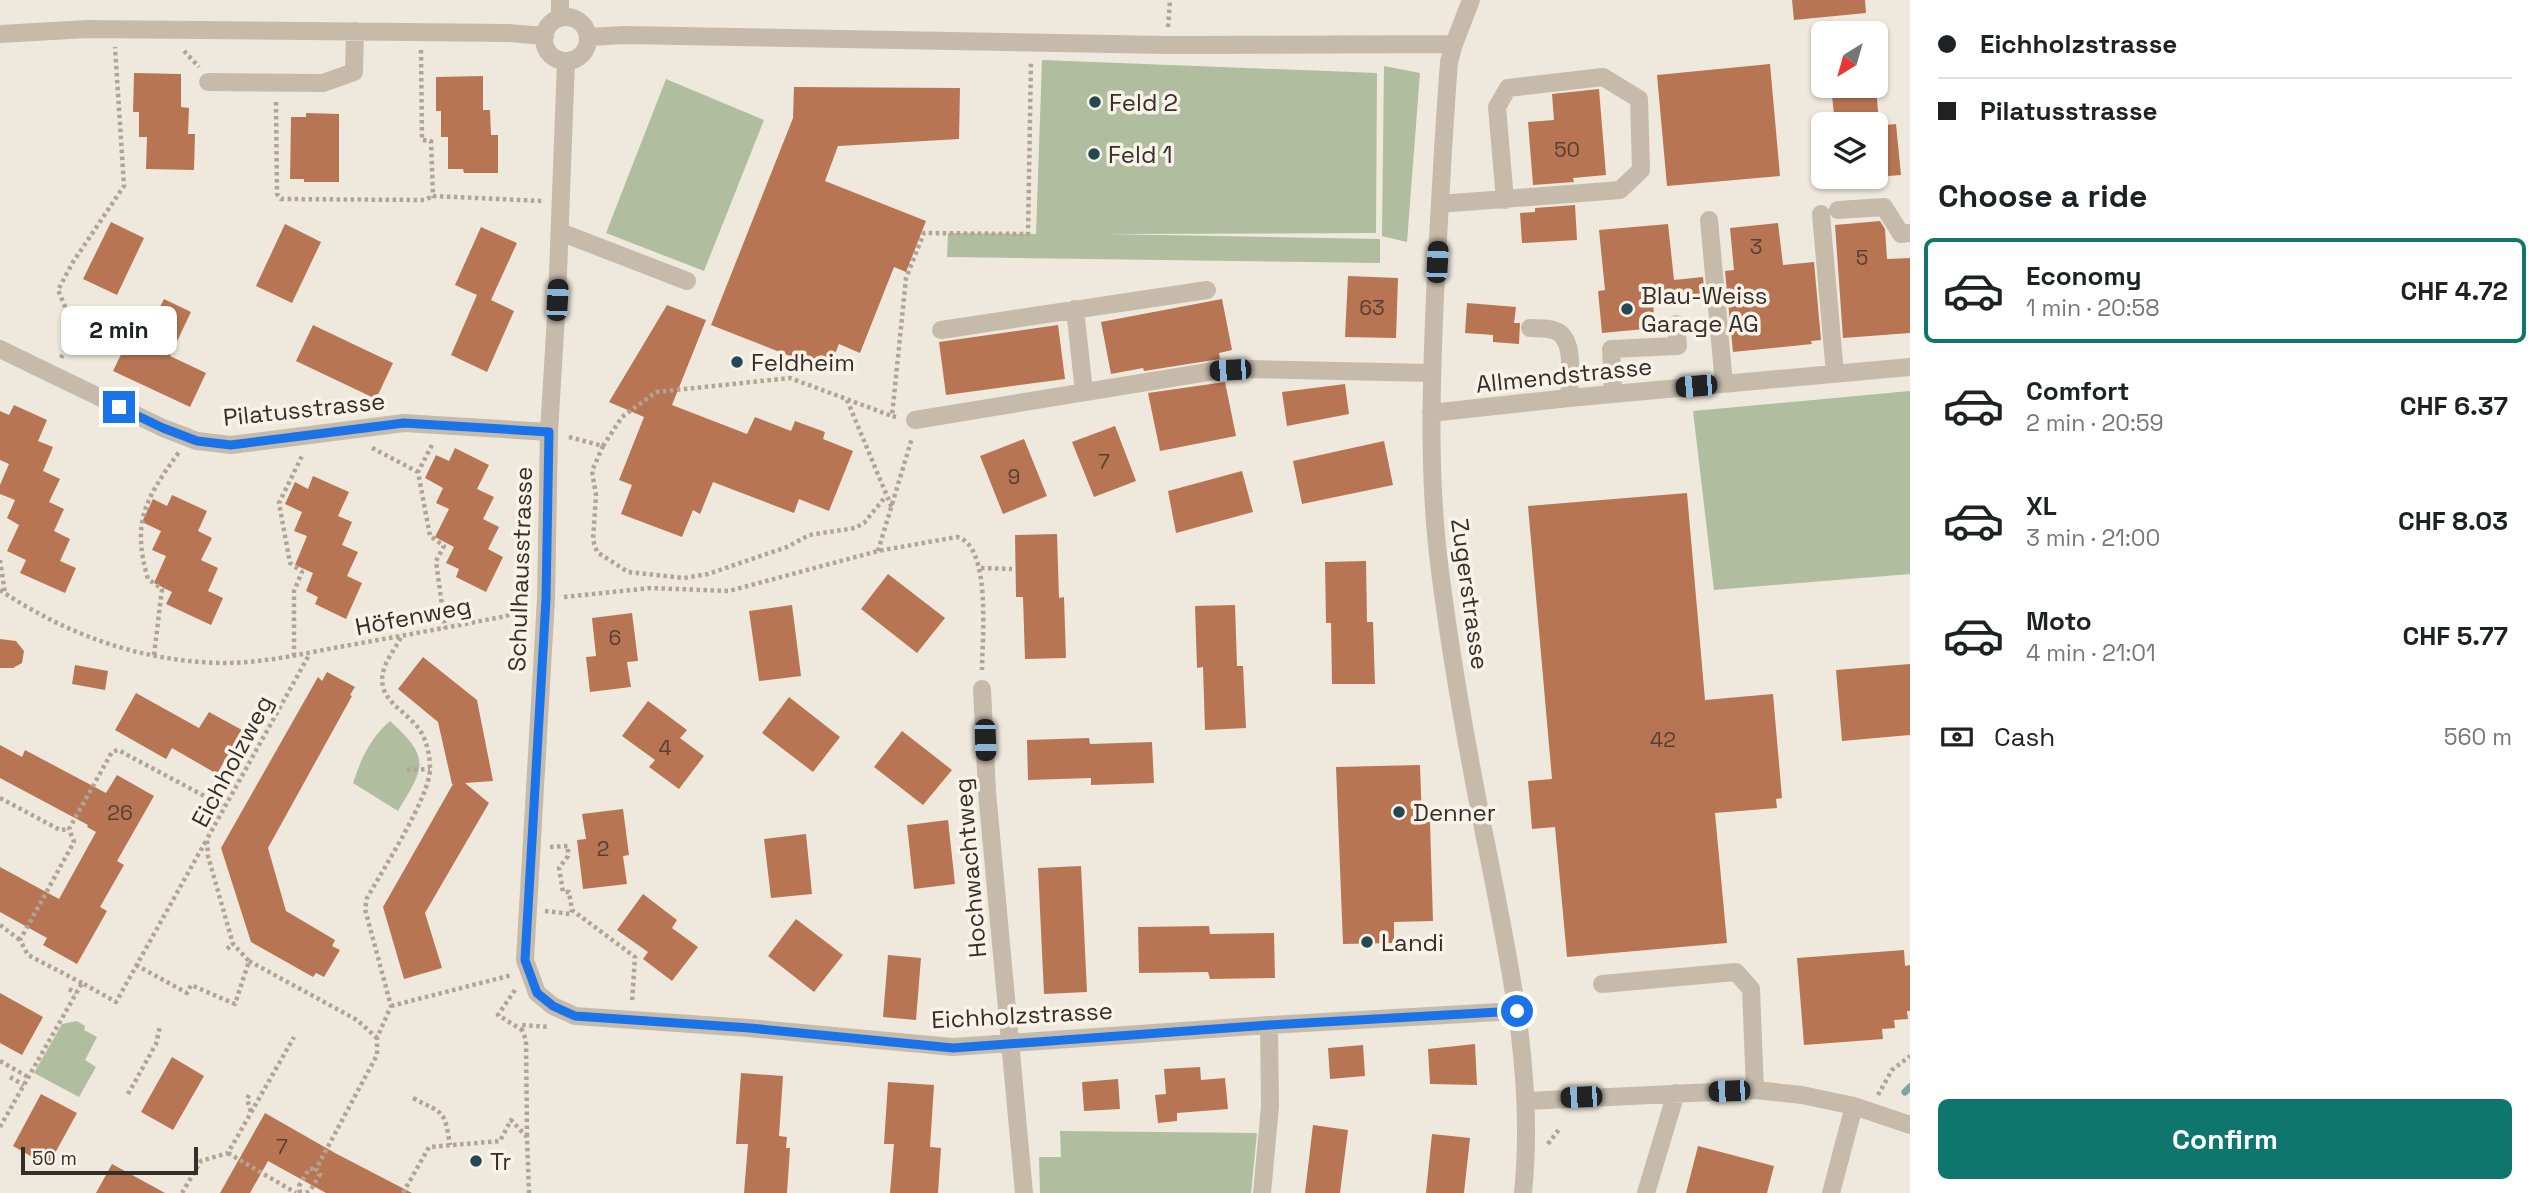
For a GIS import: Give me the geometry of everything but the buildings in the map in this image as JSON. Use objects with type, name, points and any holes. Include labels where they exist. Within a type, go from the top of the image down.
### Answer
[{"type":"street","name":"Zugerstrasse","points":[[1471,0],[1449,62],[1431,373],[1430,459],[1440,570],[1462,710],[1517,1011],[1526,1101],[1523,1193]]},
{"type":"street","points":[[560,9],[580,22],[589,37],[588,46],[575,60],[566,61],[551,55],[546,48],[545,36],[560,9]]},
{"type":"street","points":[[0,34],[164,29],[507,33],[545,36]]},
{"type":"street","points":[[211,82],[323,83],[354,72],[355,31]]},
{"type":"street","points":[[589,37],[624,35],[1166,46],[1454,44]]},
{"type":"street","name":"Schulhausstrasse","points":[[537,993],[525,960],[546,599],[549,432],[566,61]]},
{"type":"street","points":[[1440,204],[1505,200],[1620,190],[1641,170],[1639,99],[1603,78],[1508,88],[1497,107],[1505,200]]},
{"type":"street","points":[[1835,374],[1830,212],[1884,207],[1901,234],[1910,233]]},
{"type":"street","points":[[1709,220],[1724,384]]},
{"type":"street","points":[[560,232],[687,281]]},
{"type":"street","points":[[941,330],[1207,290]]},
{"type":"street","points":[[1075,309],[1084,392]]},
{"type":"street","points":[[1613,394],[1611,349],[1678,346],[1676,324]]},
{"type":"street","points":[[1530,328],[1556,330],[1565,338],[1569,351],[1569,398]]},
{"type":"street","name":"Pilatusstrasse","points":[[0,349],[163,428],[189,438],[231,445],[404,423],[549,432]]},
{"type":"street","name":"Allmendstrasse","points":[[1431,413],[1910,367]]},
{"type":"street","points":[[915,420],[1214,370],[1431,373]]},
{"type":"street","name":"Hochwachtweg","points":[[982,689],[987,792],[1024,1193]]},
{"type":"street","points":[[1602,984],[1736,972],[1751,989],[1755,1090]]},
{"type":"street","name":"Eichholzstrasse","points":[[537,993],[553,1006],[575,1016],[953,1048],[1269,1025],[1517,1011]]},
{"type":"street","points":[[1262,1193],[1270,1106],[1269,1025]]},
{"type":"street","points":[[1526,1101],[1755,1090],[1802,1095],[1854,1106],[1910,1125]]},
{"type":"street","points":[[1646,1193],[1676,1093]]},
{"type":"street","points":[[1831,1193],[1854,1106]]},
{"type":"path","points":[[53,374],[75,330],[58,289],[124,186],[114,29]]},
{"type":"path","points":[[164,29],[211,82]]},
{"type":"path","points":[[421,32],[422,140],[431,141],[433,196]]},
{"type":"path","points":[[892,416],[906,278],[924,233],[1028,234],[1031,44]]},
{"type":"path","points":[[276,83],[277,194],[281,199],[425,200],[433,196],[561,201]]},
{"type":"path","points":[[886,496],[864,523],[855,528],[809,535],[787,547],[708,574],[684,578],[628,572],[597,552],[593,540],[596,495],[592,471],[603,446],[622,417],[656,392],[790,379],[892,416],[915,420]]},
{"type":"path","points":[[847,399],[892,509]]},
{"type":"path","points":[[443,425],[418,472],[430,536],[444,546],[436,561],[445,628]]},
{"type":"path","points":[[366,428],[369,446],[418,472]]},
{"type":"path","points":[[549,432],[603,446]]},
{"type":"path","points":[[294,656],[294,591],[302,572],[290,562],[279,503],[312,435]]},
{"type":"path","points":[[155,656],[162,589],[148,579],[139,527],[159,480],[189,438]]},
{"type":"path","points":[[878,551],[911,449]]},
{"type":"path","name":"Höfenweg","points":[[0,590],[26,608],[72,632],[119,648],[172,660],[225,663],[310,654],[401,637],[506,615],[546,599],[652,588],[729,591],[878,551],[957,537],[965,539],[981,568]]},
{"type":"path","points":[[0,560],[6,594]]},
{"type":"path","points":[[982,689],[981,568],[1012,569]]},
{"type":"path","points":[[316,1169],[377,1055],[377,1038],[391,1006],[365,909],[367,898],[421,801],[429,779],[425,740],[420,729],[390,703],[383,680],[384,667],[401,637]]},
{"type":"path","name":"Eichholzweg","points":[[310,654],[207,839],[208,856],[233,944],[249,961],[357,1020],[377,1038]]},
{"type":"path","name":"Eichholzweg","points":[[20,940],[74,842],[69,829],[112,751],[118,751],[225,807]]},
{"type":"path","points":[[407,770],[430,769]]},
{"type":"path","points":[[0,798],[60,830],[69,829]]},
{"type":"path","points":[[0,925],[20,940],[28,955],[116,1002],[207,839]]},
{"type":"path","points":[[528,910],[571,914],[572,909],[569,892],[563,892],[559,868],[568,856],[568,846],[532,848]]},
{"type":"path","points":[[572,909],[635,957],[630,1020]]},
{"type":"path","points":[[228,949],[233,944]]},
{"type":"path","points":[[371,961],[378,958]]},
{"type":"path","points":[[136,965],[187,993],[191,985],[235,1004],[249,961]]},
{"type":"path","points":[[391,1006],[512,975],[515,992],[498,1015],[522,1030]]},
{"type":"path","points":[[0,1127],[82,983]]},
{"type":"path","points":[[69,989],[76,993]]},
{"type":"path","points":[[529,1193],[526,1040],[522,1025],[555,1028]]},
{"type":"path","points":[[128,1094],[156,1044],[160,1026]]},
{"type":"path","points":[[182,1193],[201,1161],[228,1153],[294,1037]]},
{"type":"path","points":[[1871,1111],[1892,1070],[1910,1056]]},
{"type":"path","points":[[0,1061],[28,1077]]},
{"type":"path","points":[[10,1077],[24,1085]]},
{"type":"path","points":[[249,1095],[247,1099],[251,1113]]},
{"type":"path","points":[[413,1098],[442,1113],[450,1145]]},
{"type":"path","points":[[403,1193],[429,1147],[500,1141],[511,1120],[527,1137]]},
{"type":"path","points":[[228,1153],[298,1193],[309,1169],[316,1169]]},
{"type":"path","points":[[306,1193],[320,1174],[316,1169]]},
{"type":"green space","points":[[1042,60],[1377,73],[1376,233],[1105,234],[1380,239],[1380,263],[947,257],[948,233],[1036,234]]},
{"type":"green space","points":[[1384,66],[1420,73],[1407,242],[1382,236]]},
{"type":"green space","points":[[666,79],[764,120],[704,271],[606,233]]},
{"type":"green space","points":[[1910,391],[1910,574],[1714,590],[1693,411]]},
{"type":"green space","points":[[390,721],[413,745],[419,764],[414,784],[398,811],[353,783],[367,749]]},
{"type":"green space","points":[[77,1021],[85,1026],[84,1030],[97,1037],[85,1060],[96,1067],[79,1097],[34,1073],[62,1024]]},
{"type":"green space","points":[[1060,1131],[1257,1133],[1251,1193],[1040,1193],[1039,1157],[1061,1157]]},
{"type":"waterway","points":[[1905,1092],[1910,1087]]},
{"type":"place","name":"Feld 2","points":[[1095,102]]},
{"type":"place","name":"Feld 1","points":[[1094,154]]},
{"type":"place","name":"Blau-Weiss Garage AG","points":[[1627,309]]},
{"type":"place","name":"Feldheim","points":[[737,362]]},
{"type":"place","name":"Denner","points":[[1399,812]]},
{"type":"place","name":"Landi","points":[[1367,942]]},
{"type":"place","name":"Tr","points":[[476,1161]]},
{"type":"route","points":[[119,407],[197,441],[231,445],[404,423],[549,432],[546,599],[525,960],[537,993],[553,1006],[575,1016],[750,1028],[953,1048],[1269,1025],[1517,1011]]}]
